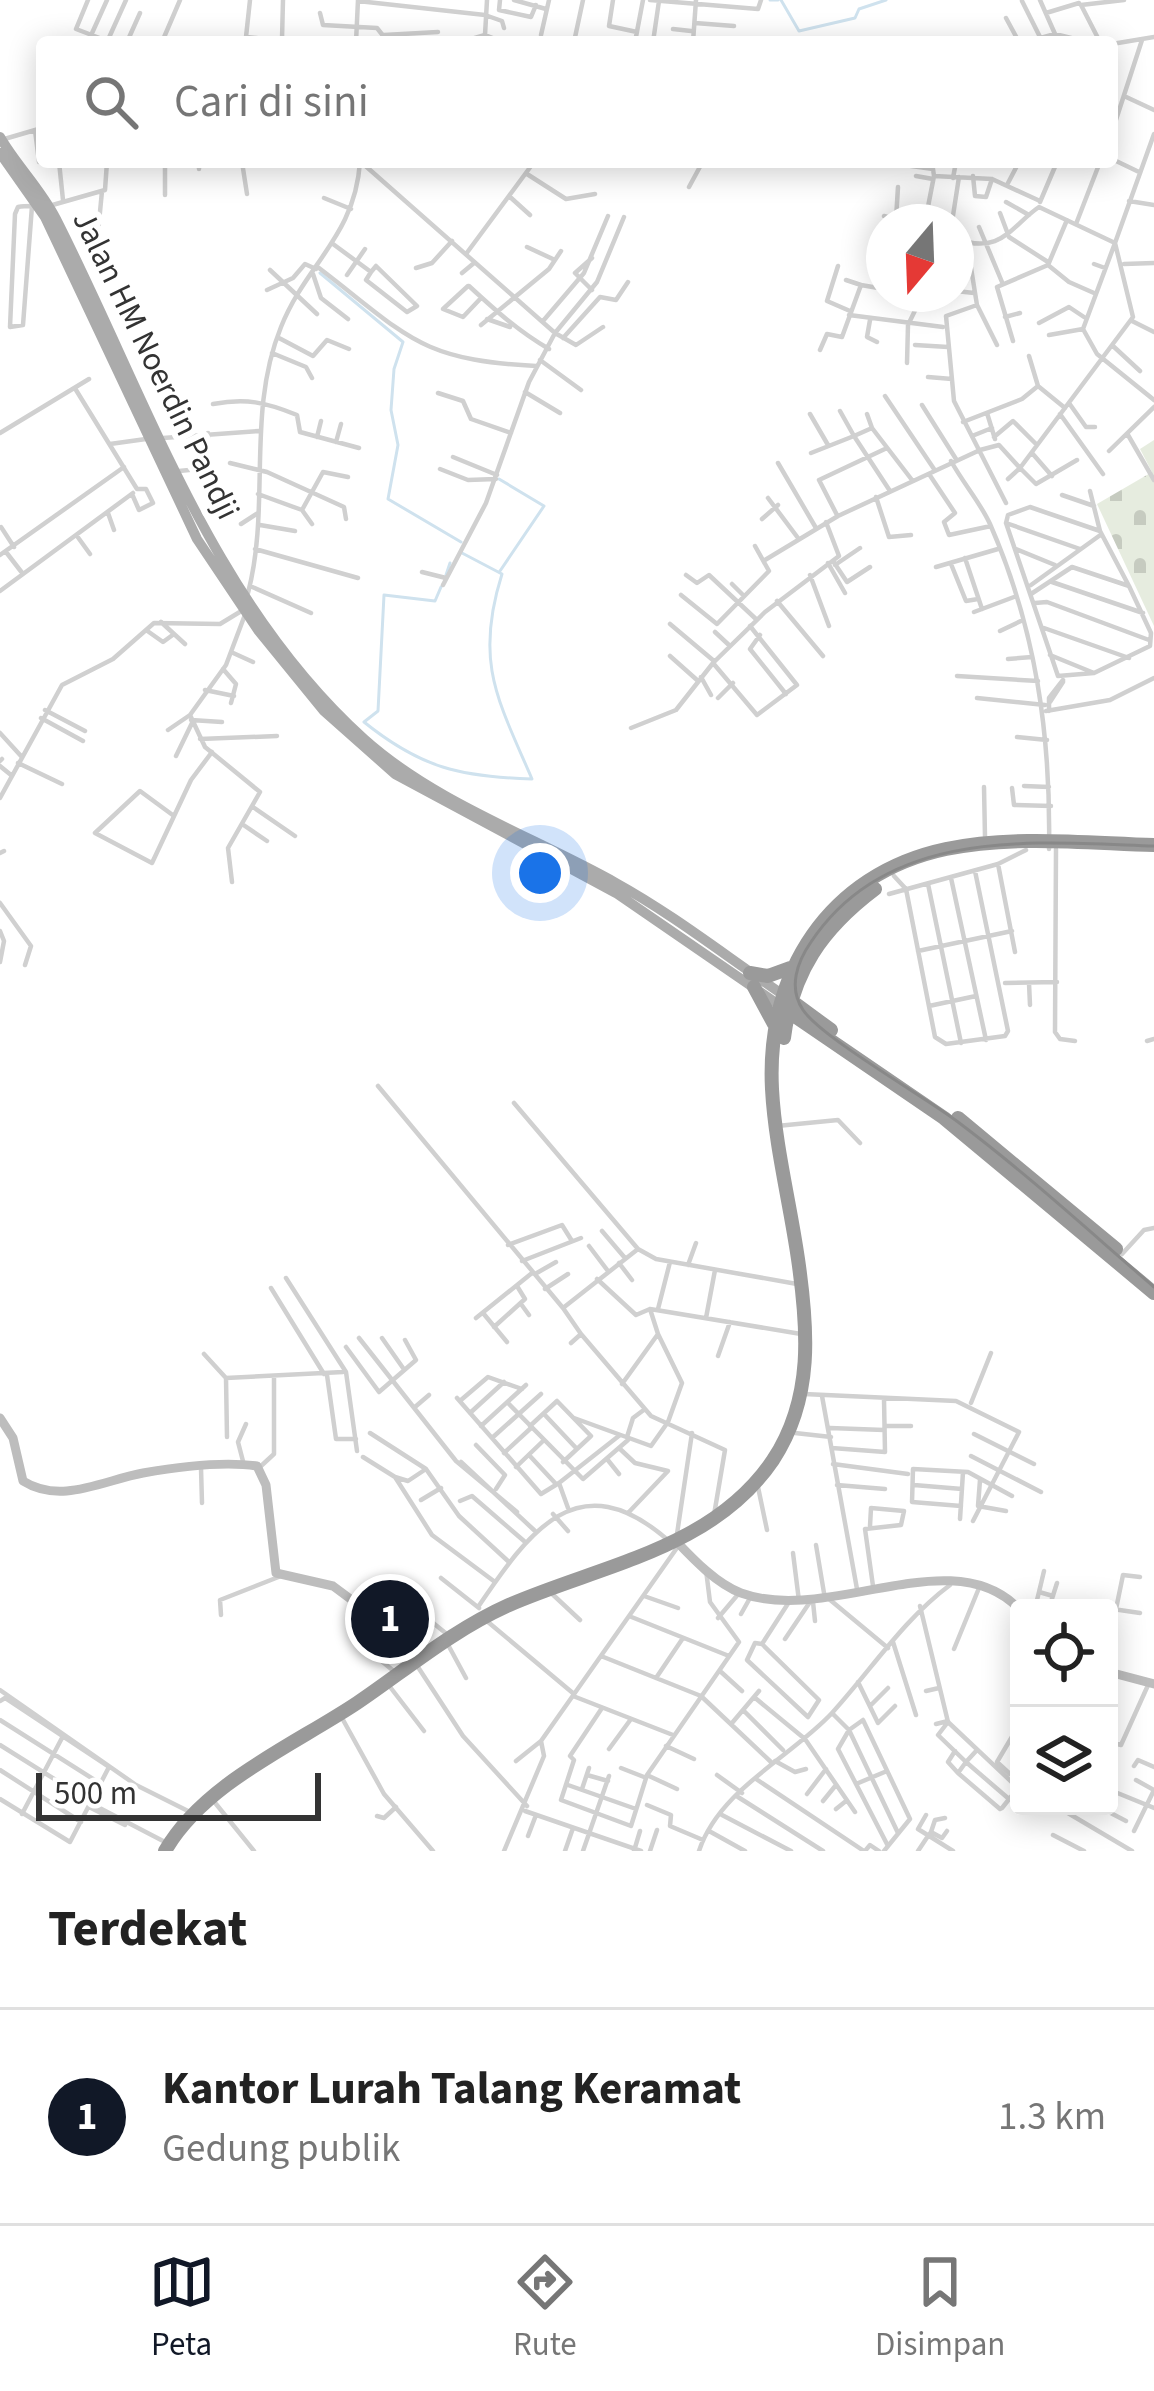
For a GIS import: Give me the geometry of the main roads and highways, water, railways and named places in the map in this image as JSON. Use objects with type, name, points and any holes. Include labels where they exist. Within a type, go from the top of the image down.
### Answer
[{"type":"highway","points":[[167,1847],[212,1799],[483,1613],[675,1543],[713,1521],[756,1481],[788,1432],[801,1394],[807,1336],[777,1120],[785,1003],[798,965],[831,913],[876,878],[931,853],[987,843],[1154,849]]},
{"type":"highway","points":[[785,1032],[752,980],[798,965],[832,925],[894,876],[941,859],[1051,847]]},
{"type":"highway","points":[[798,965],[801,995],[813,1029],[968,1125],[1154,1282]]},
{"type":"highway","points":[[785,1003],[813,1029],[962,1132],[1154,1293]]},
{"type":"main road","name":"Jalan HM Noerdin Pandji","points":[[1,138],[40,206],[154,439],[177,503],[262,627],[326,700],[382,754],[620,885],[785,1003]]},
{"type":"main road","name":"Jalan HM Noerdin Pandji","points":[[0,153],[40,206]]},
{"type":"main road","name":"Jalan HM Noerdin Pandji","points":[[154,439],[179,471],[246,601]]},
{"type":"main road","points":[[0,1418],[14,1438],[20,1476],[32,1486],[80,1490],[144,1473],[244,1465],[260,1468],[275,1571],[333,1586],[418,1656]]},
{"type":"main road","points":[[675,1543],[746,1594],[803,1602],[981,1582],[1010,1601]]},
{"type":"main road","points":[[1118,1675],[1152,1684]]},
{"type":"waterway","points":[[770,0],[778,0]]},
{"type":"waterway","points":[[781,0],[799,31],[855,18],[859,9],[886,0]]},
{"type":"waterway","points":[[320,273],[403,342],[394,369],[391,410],[398,445],[388,499],[461,542]]},
{"type":"waterway","points":[[499,479],[544,506],[500,571]]},
{"type":"waterway","points":[[441,587],[435,601],[384,595],[378,711],[364,722],[404,750],[443,767],[532,779],[500,703],[490,657],[502,574],[462,553]]},
{"type":"waterway","points":[[446,575],[450,563]]},
{"type":"tram line","points":[[1154,846],[1013,844],[922,860],[880,878],[843,904],[806,950],[795,984],[798,1002],[814,1022],[983,1141],[1154,1287]]},
{"type":"place","name":"Kantor Lurah Talang Keramat","points":[[390,1619]]}]
